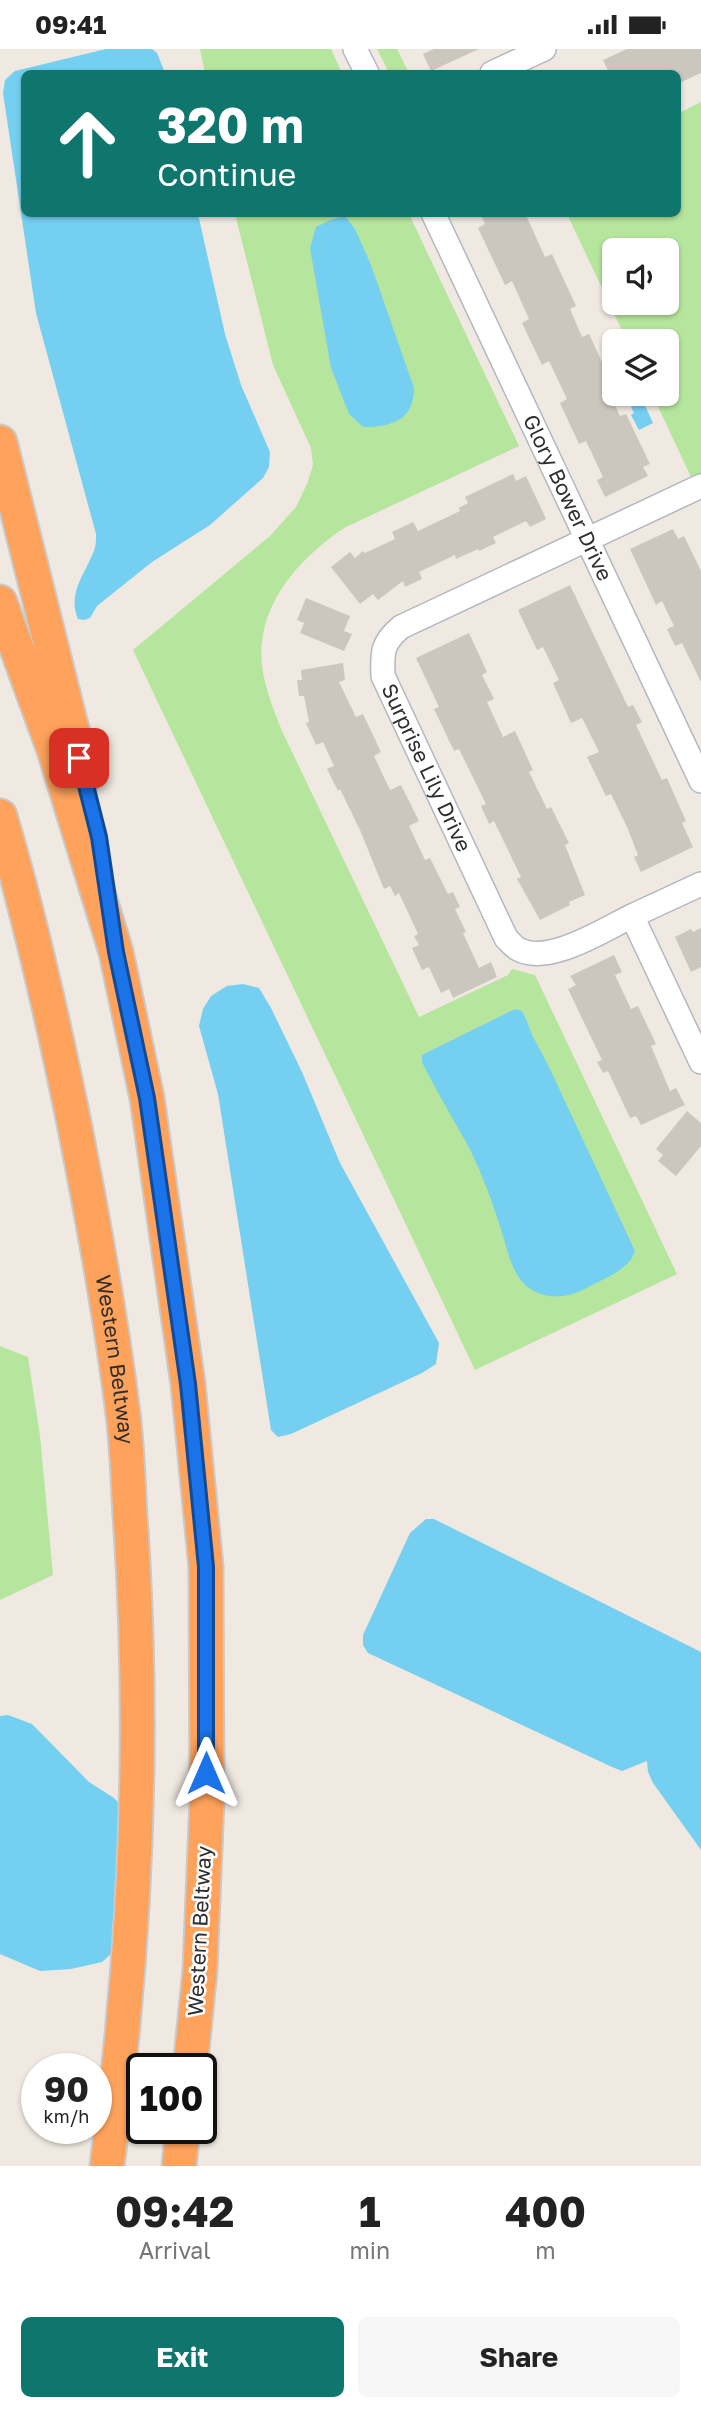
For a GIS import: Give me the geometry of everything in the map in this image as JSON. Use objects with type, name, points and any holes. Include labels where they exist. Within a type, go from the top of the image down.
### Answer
[{"type":"highway","points":[[0,442],[99,837],[116,952]]},
{"type":"highway","name":"Western Beltway","points":[[0,602],[54,750],[116,952],[147,1098],[188,1384],[206,1567],[206,1799],[200,1970],[192,2053]]},
{"type":"highway","name":"Western Beltway","points":[[0,816],[21,888],[58,1043],[94,1223],[123,1415],[135,1597],[138,1761],[126,2004],[107,2166]]},
{"type":"highway","points":[[0,843],[21,888]]},
{"type":"highway","points":[[178,2166],[181,2144]]},
{"type":"street","points":[[355,49],[366,70]]},
{"type":"street","points":[[498,70],[544,49]]},
{"type":"street","name":"Glory Bower Drive","points":[[435,217],[701,781]]},
{"type":"street","name":"Surprise Lily Drive","points":[[632,916],[557,952],[532,954],[517,949],[506,938],[383,676],[382,654],[388,638],[401,627],[701,486]]},
{"type":"street","points":[[701,884],[632,916],[701,1062]]},
{"type":"green space","points":[[200,49],[331,49],[341,70],[204,70]]},
{"type":"green space","points":[[377,49],[397,49],[408,70],[388,70]]},
{"type":"green space","points":[[701,102],[701,498],[658,406],[679,406],[679,329],[621,329],[615,315],[679,315],[679,238],[602,238],[602,288],[568,217],[681,217],[681,112]]},
{"type":"green space","points":[[236,217],[410,217],[519,446],[346,527],[331,537],[304,561],[280,591],[265,624],[261,653],[266,687],[282,731],[419,1017],[508,975],[512,969],[535,975],[677,1274],[475,1370],[133,650],[270,536],[296,507],[313,465],[311,448],[273,365]]},
{"type":"green space","points":[[0,1346],[28,1357],[40,1436],[53,1575],[0,1600]]},
{"type":"water","points":[[106,49],[152,49],[157,53],[164,70],[21,70],[21,213],[3,93],[5,80],[15,71]]},
{"type":"water","points":[[22,217],[199,217],[225,334],[241,385],[270,452],[269,467],[263,478],[210,525],[152,562],[97,606],[90,618],[84,620],[78,619],[75,610],[76,592],[95,549],[96,534],[36,313]]},
{"type":"water","points":[[346,217],[355,229],[371,265],[414,388],[410,408],[392,423],[363,427],[349,414],[331,368],[310,248],[316,227],[330,220]]},
{"type":"water","points":[[645,406],[653,423],[639,430],[631,415],[634,413],[631,407]]},
{"type":"water","points":[[243,984],[259,988],[271,1008],[302,1072],[340,1163],[439,1343],[436,1364],[422,1373],[291,1434],[278,1437],[271,1430],[218,1094],[199,1026],[203,1009],[211,996],[227,986]]},
{"type":"water","points":[[515,1009],[522,1011],[526,1019],[635,1251],[628,1263],[617,1272],[570,1295],[541,1294],[527,1287],[517,1274],[477,1165],[422,1062],[422,1055]]},
{"type":"water","points":[[426,1519],[434,1519],[701,1652],[701,1850],[653,1783],[647,1761],[622,1771],[368,1653],[363,1645],[363,1635],[410,1533]]},
{"type":"water","points":[[8,1715],[32,1724],[89,1782],[114,1798],[139,1827],[126,1941],[102,1962],[71,1969],[40,1971],[0,1954],[0,1716]]},
{"type":"building","points":[[434,49],[479,49],[433,70],[431,70],[423,54]]},
{"type":"building","points":[[627,49],[701,49],[701,73],[681,82],[681,70],[608,70],[603,60]]},
{"type":"building","points":[[482,217],[527,217],[545,257],[552,254],[576,306],[570,309],[582,337],[589,334],[602,362],[602,406],[615,406],[620,416],[626,414],[650,464],[643,467],[648,476],[605,497],[597,480],[603,477],[586,441],[579,444],[560,403],[567,399],[549,361],[542,365],[522,323],[529,319],[512,281],[505,285],[478,228],[485,224]]},
{"type":"building","points":[[513,474],[516,481],[526,476],[546,519],[530,527],[526,521],[493,537],[496,543],[456,559],[455,555],[419,572],[422,579],[405,587],[403,581],[378,600],[373,594],[360,604],[331,567],[350,552],[355,558],[363,551],[365,553],[395,539],[392,532],[413,522],[418,531],[460,511],[459,508],[468,503],[465,497]]},
{"type":"building","points":[[673,529],[678,539],[684,536],[701,571],[701,682],[682,643],[675,646],[667,629],[674,626],[662,601],[656,605],[630,549]]},
{"type":"building","points":[[570,585],[628,707],[633,705],[642,722],[636,725],[662,780],[667,778],[686,821],[682,823],[693,847],[641,872],[634,857],[638,855],[627,827],[611,794],[606,796],[587,757],[599,752],[582,718],[571,723],[553,683],[559,680],[543,647],[537,650],[518,610]]},
{"type":"building","points":[[306,598],[350,616],[344,631],[352,634],[344,651],[300,633],[304,623],[297,620]]},
{"type":"building","points":[[469,633],[487,672],[482,675],[494,699],[487,702],[503,737],[515,731],[533,770],[529,772],[547,809],[551,807],[569,843],[565,845],[585,895],[540,920],[517,879],[521,877],[494,821],[489,824],[481,806],[486,804],[459,749],[454,751],[434,709],[439,707],[416,658]]},
{"type":"building","points":[[343,663],[345,680],[339,682],[356,717],[363,714],[381,752],[374,756],[390,790],[401,785],[419,821],[409,826],[425,860],[430,858],[448,894],[453,892],[460,907],[455,909],[466,932],[463,933],[479,968],[491,962],[497,977],[453,998],[449,989],[441,993],[429,967],[422,970],[412,948],[419,945],[414,936],[418,934],[399,893],[395,896],[390,886],[384,889],[360,830],[327,769],[334,766],[323,742],[316,745],[306,723],[309,722],[304,696],[299,696],[297,680],[302,680],[301,670]]},
{"type":"building","points":[[701,928],[701,967],[691,972],[675,937],[691,929],[693,932]]},
{"type":"building","points":[[614,955],[622,972],[615,975],[631,1009],[638,1006],[656,1044],[651,1046],[670,1091],[676,1088],[685,1105],[641,1125],[636,1116],[630,1118],[608,1071],[603,1073],[597,1062],[602,1060],[568,989],[576,985],[570,976]]},
{"type":"building","points":[[687,1111],[701,1123],[701,1146],[676,1176],[658,1161],[663,1155],[656,1149]]},
{"type":"route","points":[[79,758],[99,837],[116,952],[147,1098],[188,1384],[206,1567],[206,1773]]}]
